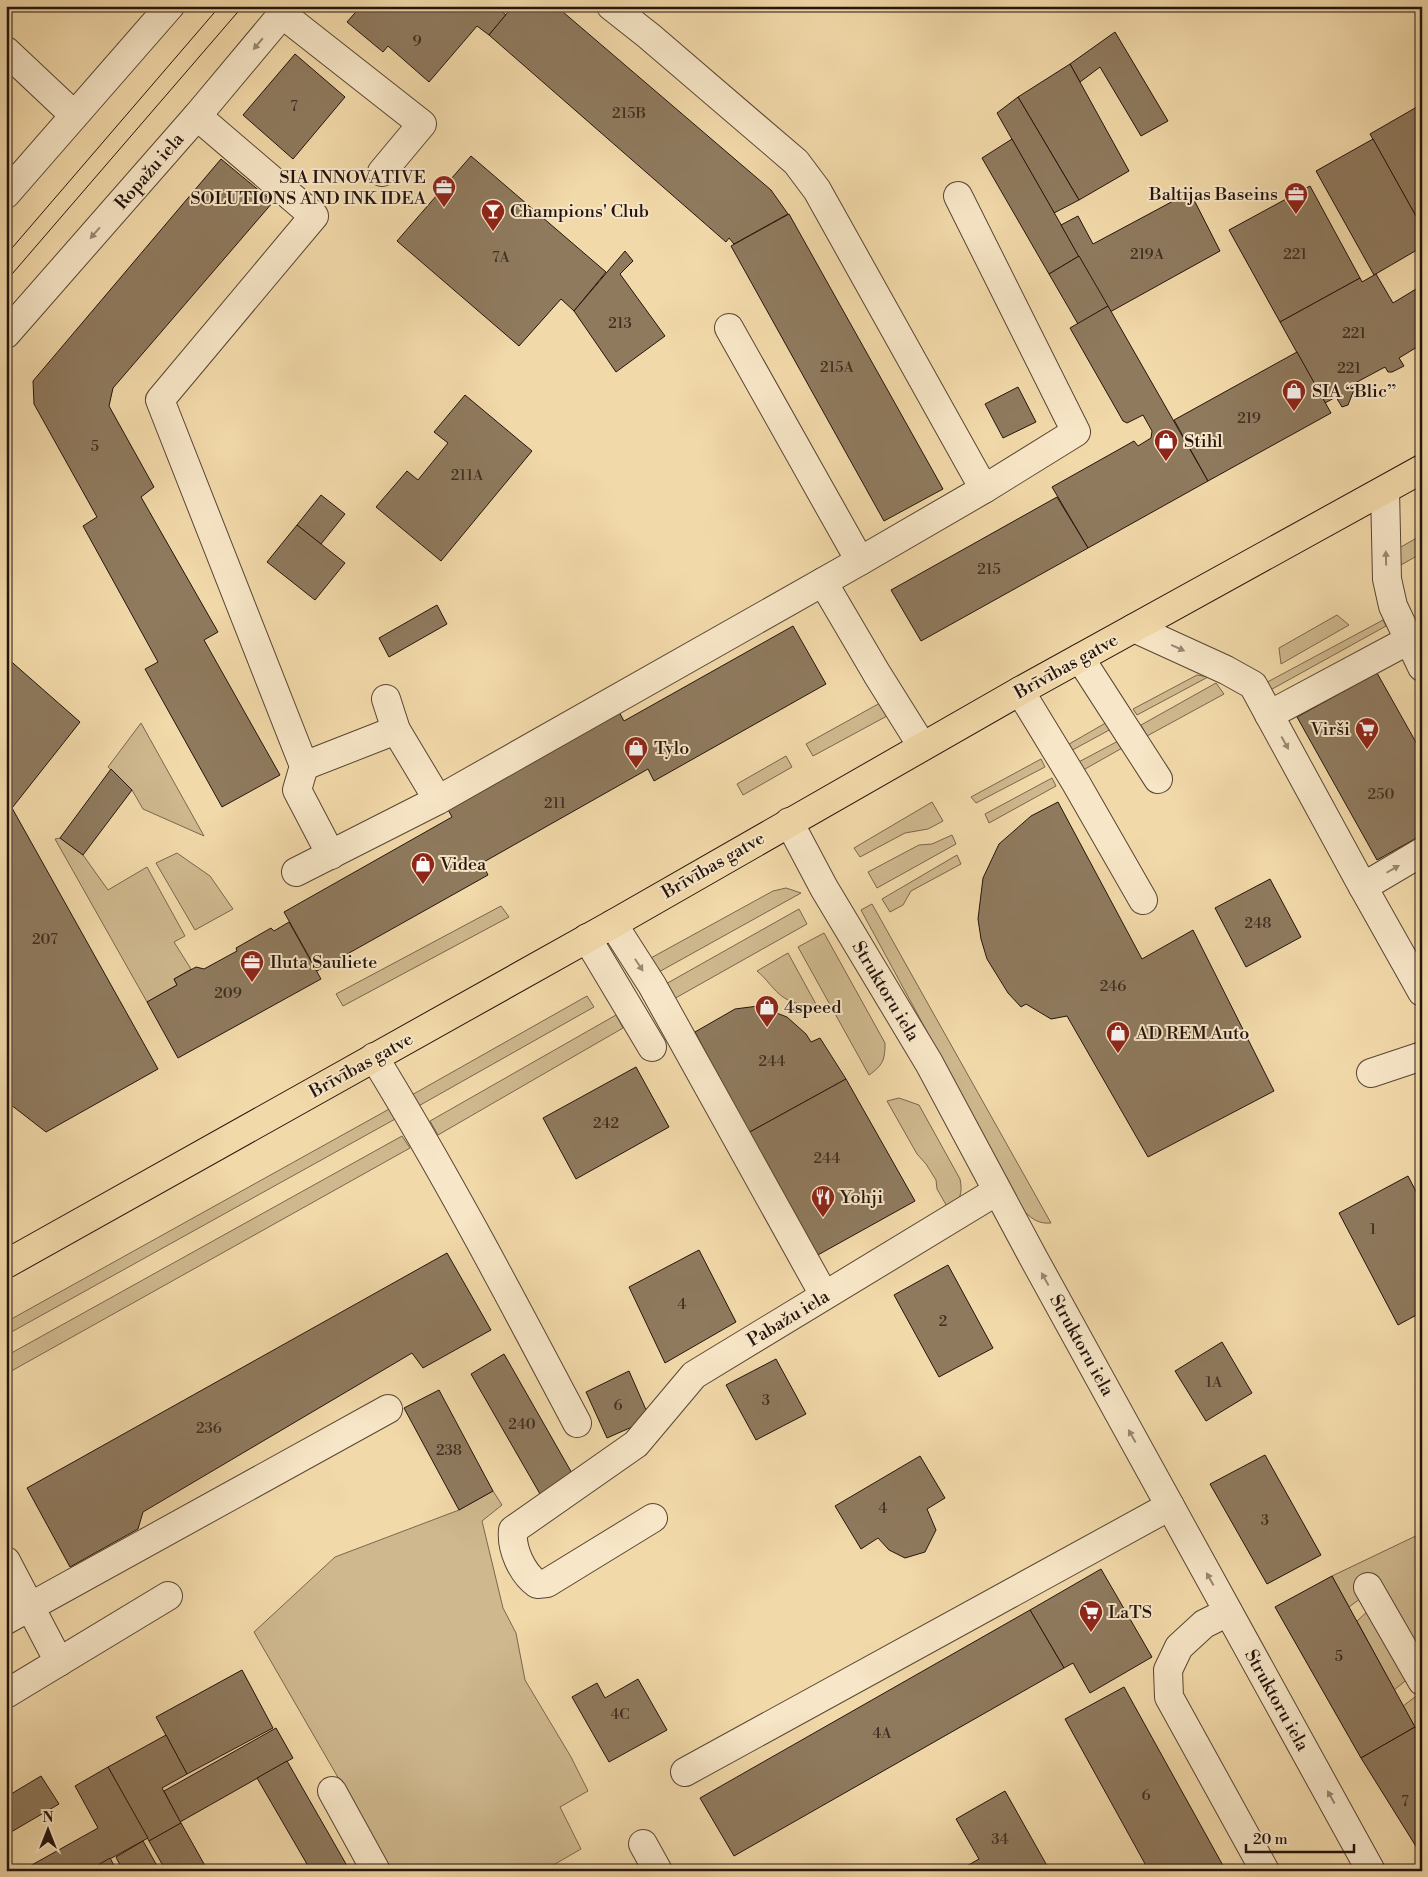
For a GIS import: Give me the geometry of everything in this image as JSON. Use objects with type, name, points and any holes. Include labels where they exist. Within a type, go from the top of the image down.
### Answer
[{"type":"highway","name":"Brīvības gatve","points":[[6,1264],[613,924],[922,746],[1422,469]]},
{"type":"street","points":[[6,194],[170,6]]},
{"type":"street","points":[[611,6],[649,36],[796,162],[818,190],[984,489]]},
{"type":"street","points":[[286,10],[422,124],[382,172]]},
{"type":"street","name":"Ropažu iela","points":[[6,334],[286,10]]},
{"type":"street","points":[[6,52],[74,115]]},
{"type":"street","points":[[196,116],[314,216],[160,400],[304,766],[297,790],[331,855]]},
{"type":"street","points":[[296,872],[438,800],[860,561],[984,489],[1076,432],[958,196]]},
{"type":"street","points":[[729,328],[860,561]]},
{"type":"street","points":[[1385,490],[1387,580],[1393,606],[1422,667]]},
{"type":"street","points":[[823,582],[922,746]]},
{"type":"street","points":[[1134,628],[1226,670],[1253,685],[1422,992]]},
{"type":"street","points":[[1269,715],[1409,640]]},
{"type":"street","points":[[1080,658],[1158,779]]},
{"type":"street","points":[[1020,691],[1076,783],[1143,900]]},
{"type":"street","points":[[386,699],[396,730],[438,800]]},
{"type":"street","points":[[304,766],[396,730]]},
{"type":"street","name":"Struktoru iela","points":[[789,822],[824,888],[929,1063],[997,1191],[1371,1871]]},
{"type":"street","points":[[1363,886],[1422,852]]},
{"type":"street","points":[[613,924],[669,1014],[824,1295]]},
{"type":"street","points":[[587,938],[652,1047]]},
{"type":"street","points":[[1371,1073],[1422,1056]]},
{"type":"street","points":[[374,1057],[412,1119],[482,1243],[577,1423]]},
{"type":"street","name":"Pabažu iela","points":[[653,1518],[547,1583],[537,1584],[530,1579],[511,1541],[513,1530],[636,1444],[694,1375],[997,1191]]},
{"type":"street","points":[[6,1620],[388,1409]]},
{"type":"street","points":[[685,1772],[1170,1506]]},
{"type":"street","points":[[6,1562],[59,1662]]},
{"type":"street","points":[[1368,1587],[1422,1681]]},
{"type":"street","points":[[6,1694],[168,1596]]},
{"type":"street","points":[[1228,1612],[1204,1624],[1179,1647],[1168,1670],[1169,1697],[1265,1871]]},
{"type":"street","points":[[332,1791],[376,1871]]},
{"type":"street","points":[[643,1844],[658,1871]]},
{"type":"shaded area","points":[[1422,535],[1422,553],[1401,565],[1399,548]]},
{"type":"shaded area","points":[[1337,615],[1349,625],[1281,664],[1279,648]]},
{"type":"shaded area","points":[[1383,620],[1386,626],[1265,693],[1260,686]]},
{"type":"shaded area","points":[[1197,675],[1208,677],[1137,715],[1133,709]]},
{"type":"shaded area","points":[[1216,683],[1224,694],[1147,736],[1141,725]]},
{"type":"shaded area","points":[[880,703],[887,716],[813,756],[806,744]]},
{"type":"shaded area","points":[[1109,721],[1113,728],[1067,753],[1064,747]]},
{"type":"shaded area","points":[[141,723],[204,836],[143,809],[132,790],[108,767]]},
{"type":"shaded area","points":[[1120,740],[1124,747],[1078,773],[1073,765]]},
{"type":"shaded area","points":[[786,756],[792,767],[743,795],[737,784]]},
{"type":"shaded area","points":[[1041,759],[1045,767],[976,803],[971,797]]},
{"type":"shaded area","points":[[1052,778],[1056,786],[989,823],[985,814]]},
{"type":"shaded area","points":[[932,802],[943,821],[928,829],[905,833],[860,857],[854,848]]},
{"type":"shaded area","points":[[952,835],[956,844],[877,888],[868,872],[919,845],[932,844]]},
{"type":"shaded area","points":[[60,838],[83,855],[108,890],[147,867],[185,936],[174,942],[191,969],[174,979],[177,985],[147,1002],[55,839]]},
{"type":"shaded area","points":[[177,853],[210,876],[233,909],[195,930],[156,863]]},
{"type":"shaded area","points":[[957,855],[961,864],[911,891],[903,905],[890,912],[882,899]]},
{"type":"shaded area","points":[[786,888],[801,893],[657,973],[649,959],[773,891]]},
{"type":"shaded area","points":[[872,904],[1051,1223],[1037,1221],[1025,1212],[861,910]]},
{"type":"shaded area","points":[[501,906],[509,917],[343,1006],[336,994]]},
{"type":"shaded area","points":[[799,909],[807,924],[672,1000],[664,985]]},
{"type":"shaded area","points":[[824,933],[885,1043],[882,1062],[869,1075],[798,947]]},
{"type":"shaded area","points":[[788,953],[818,1008],[800,1004],[783,997],[757,971]]},
{"type":"shaded area","points":[[587,996],[594,1007],[415,1108],[410,1096]]},
{"type":"shaded area","points":[[616,1015],[623,1028],[438,1135],[430,1121]]},
{"type":"shaded area","points":[[899,1098],[919,1105],[960,1179],[960,1196],[949,1210],[937,1189],[936,1180],[917,1154],[887,1101]]},
{"type":"shaded area","points":[[391,1108],[397,1118],[6,1335],[6,1322]]},
{"type":"shaded area","points":[[402,1136],[410,1148],[6,1374],[6,1356]]},
{"type":"shaded area","points":[[493,1491],[502,1505],[482,1521],[503,1608],[516,1633],[525,1680],[571,1757],[588,1791],[560,1807],[581,1849],[543,1871],[392,1871],[254,1632],[335,1557],[459,1510]]},
{"type":"shaded area","points":[[1422,1533],[1422,1541],[1419,1542],[1422,1547],[1422,1660],[1364,1596],[1349,1607],[1332,1576]]},
{"type":"shaded area","points":[[1369,1610],[1409,1678],[1394,1690],[1357,1621]]},
{"type":"shaded area","points":[[1419,1694],[1422,1699],[1422,1734],[1415,1727],[1403,1706]]},
{"type":"building","points":[[361,6],[495,6],[506,15],[489,35],[477,26],[429,82],[388,46],[383,52],[347,22]]},
{"type":"building","points":[[513,6],[556,6],[771,190],[788,214],[734,244],[729,238],[726,242],[489,35]]},
{"type":"building","points":[[1115,32],[1168,121],[1141,136],[1100,67],[1080,82],[1070,64]]},
{"type":"building","points":[[295,54],[345,97],[293,159],[243,115]]},
{"type":"building","points":[[1070,64],[1129,171],[1079,200],[1018,97]]},
{"type":"building","points":[[1018,97],[1079,200],[1054,213],[997,113]]},
{"type":"building","points":[[1422,104],[1422,227],[1370,134]]},
{"type":"building","points":[[1012,139],[1079,256],[1049,274],[982,158]]},
{"type":"building","points":[[1373,139],[1422,227],[1422,247],[1374,275],[1316,171]]},
{"type":"building","points":[[471,156],[606,272],[574,311],[561,299],[519,346],[397,241]]},
{"type":"building","points":[[221,159],[273,202],[113,388],[109,406],[154,487],[141,497],[218,632],[204,640],[280,775],[222,807],[145,669],[158,662],[83,526],[97,517],[34,404],[33,381]]},
{"type":"building","points":[[1310,186],[1360,278],[1280,322],[1229,230]]},
{"type":"building","points":[[1190,192],[1220,251],[1110,312],[1061,225],[1078,216],[1093,244]]},
{"type":"building","points":[[789,214],[943,489],[884,521],[731,246]]},
{"type":"building","points":[[625,251],[633,261],[620,274],[665,336],[616,372],[574,311]]},
{"type":"building","points":[[1079,256],[1108,306],[1078,324],[1049,274]]},
{"type":"building","points":[[1376,274],[1393,303],[1416,289],[1422,299],[1422,344],[1399,358],[1404,366],[1392,372],[1388,372],[1385,367],[1357,382],[1348,405],[1342,407],[1336,397],[1325,403],[1280,322],[1360,278],[1362,282]]},
{"type":"building","points":[[1108,306],[1208,481],[1088,548],[1052,487],[1134,441],[1138,446],[1151,438],[1152,431],[1143,415],[1127,423],[1123,421],[1070,328]]},
{"type":"building","points":[[1297,352],[1331,413],[1208,481],[1174,420]]},
{"type":"building","points":[[1018,387],[1036,422],[1003,438],[985,404]]},
{"type":"building","points":[[465,395],[532,451],[441,561],[376,507],[407,471],[418,480],[448,443],[434,432]]},
{"type":"building","points":[[321,495],[345,514],[321,544],[297,525]]},
{"type":"building","points":[[1057,497],[1088,548],[921,641],[891,590]]},
{"type":"building","points":[[297,525],[345,563],[315,600],[267,562]]},
{"type":"building","points":[[437,605],[447,624],[389,657],[379,638]]},
{"type":"building","points":[[793,626],[826,684],[654,781],[648,769],[482,863],[488,875],[317,971],[284,912],[452,817],[446,806],[618,710],[624,721]]},
{"type":"building","points":[[6,657],[80,722],[12,808],[158,1069],[46,1132],[6,1101]]},
{"type":"building","name":"Virši","points":[[1377,673],[1422,753],[1422,835],[1377,860],[1297,717]]},
{"type":"building","points":[[111,769],[132,790],[83,855],[60,838]]},
{"type":"building","points":[[1058,802],[1142,959],[1193,930],[1274,1091],[1148,1157],[1067,1016],[1051,1019],[1026,1004],[1021,1007],[1008,993],[987,959],[981,939],[978,919],[983,878],[999,844],[1031,816]]},
{"type":"building","points":[[1270,879],[1301,937],[1246,967],[1215,908]]},
{"type":"building","points":[[289,922],[321,979],[178,1058],[147,1002],[177,985],[174,979],[196,967],[204,969],[237,951],[236,948],[271,928],[274,931]]},
{"type":"building","points":[[758,1006],[787,1017],[806,1034],[811,1042],[820,1038],[846,1079],[748,1133],[695,1032],[735,1009]]},
{"type":"building","points":[[636,1067],[669,1127],[576,1179],[543,1118]]},
{"type":"building","points":[[846,1079],[915,1201],[816,1256],[748,1133]]},
{"type":"building","points":[[1408,1176],[1422,1203],[1422,1274],[1417,1277],[1422,1286],[1422,1312],[1398,1325],[1339,1213]]},
{"type":"building","points":[[699,1250],[736,1322],[665,1363],[629,1287]]},
{"type":"building","points":[[447,1253],[491,1330],[423,1368],[412,1353],[143,1512],[138,1529],[70,1567],[27,1488]]},
{"type":"building","points":[[948,1265],[993,1348],[939,1377],[894,1295]]},
{"type":"building","points":[[1222,1342],[1252,1393],[1206,1421],[1175,1371]]},
{"type":"building","points":[[504,1354],[573,1475],[540,1494],[471,1374]]},
{"type":"building","points":[[776,1359],[806,1414],[756,1440],[726,1385]]},
{"type":"building","points":[[629,1371],[650,1419],[607,1438],[586,1392]]},
{"type":"building","points":[[439,1390],[493,1491],[459,1510],[404,1408]]},
{"type":"building","points":[[1265,1455],[1321,1555],[1267,1584],[1210,1484]]},
{"type":"building","points":[[920,1456],[945,1498],[927,1509],[936,1530],[925,1552],[905,1558],[889,1550],[878,1538],[861,1549],[835,1506]]},
{"type":"building","name":"LaTS","points":[[1101,1569],[1152,1657],[1090,1693],[1073,1663],[1064,1668],[1030,1610]]},
{"type":"building","points":[[1332,1576],[1415,1727],[1361,1758],[1275,1607]]},
{"type":"building","points":[[1030,1610],[1064,1668],[734,1856],[700,1798]]},
{"type":"building","points":[[242,1670],[273,1728],[187,1774],[156,1717]]},
{"type":"building","points":[[638,1679],[667,1730],[609,1762],[572,1697],[597,1683],[605,1698]]},
{"type":"building","points":[[1124,1687],[1226,1871],[1149,1871],[1065,1719]]},
{"type":"building","points":[[1415,1727],[1422,1734],[1422,1856],[1361,1758]]},
{"type":"building","points":[[276,1728],[293,1758],[180,1822],[164,1791]]},
{"type":"building","points":[[166,1735],[187,1774],[162,1788],[181,1823],[149,1841],[108,1767]]},
{"type":"building","points":[[287,1761],[350,1871],[311,1871],[257,1778]]},
{"type":"building","points":[[108,1767],[148,1838],[88,1871],[21,1871],[98,1828],[75,1786]]},
{"type":"building","points":[[41,1776],[59,1804],[6,1835],[6,1797]]},
{"type":"building","points":[[1005,1791],[1050,1871],[958,1871],[979,1859],[956,1819]]},
{"type":"building","points":[[181,1823],[208,1871],[166,1871],[149,1841]]},
{"type":"building","points":[[143,1841],[160,1871],[123,1871],[116,1857]]},
{"type":"building","points":[[110,1858],[117,1871],[88,1871]]},
{"type":"tram line","points":[[6,255],[220,6]]},
{"type":"tram line","points":[[6,281],[243,6]]},
{"type":"place","name":"SIA INNOVATIVE SOLUTIONS AND INK IDEA","points":[[444,208]]},
{"type":"place","name":"Baltijas Baseins","points":[[1296,215]]},
{"type":"place","name":"Champions' Club","points":[[493,232]]},
{"type":"place","name":"SIA “Blic”","points":[[1294,412]]},
{"type":"place","name":"Stihl","points":[[1166,462]]},
{"type":"place","name":"Virši","points":[[1367,750]]},
{"type":"place","name":"Tylo","points":[[636,769]]},
{"type":"place","name":"Videa","points":[[423,885]]},
{"type":"place","name":"Iluta Sauliete","points":[[252,983]]},
{"type":"place","name":"4speed","points":[[767,1028]]},
{"type":"place","name":"AD REM Auto","points":[[1118,1054]]},
{"type":"place","name":"Yohji","points":[[823,1218]]},
{"type":"place","name":"LaTS","points":[[1091,1633]]}]
